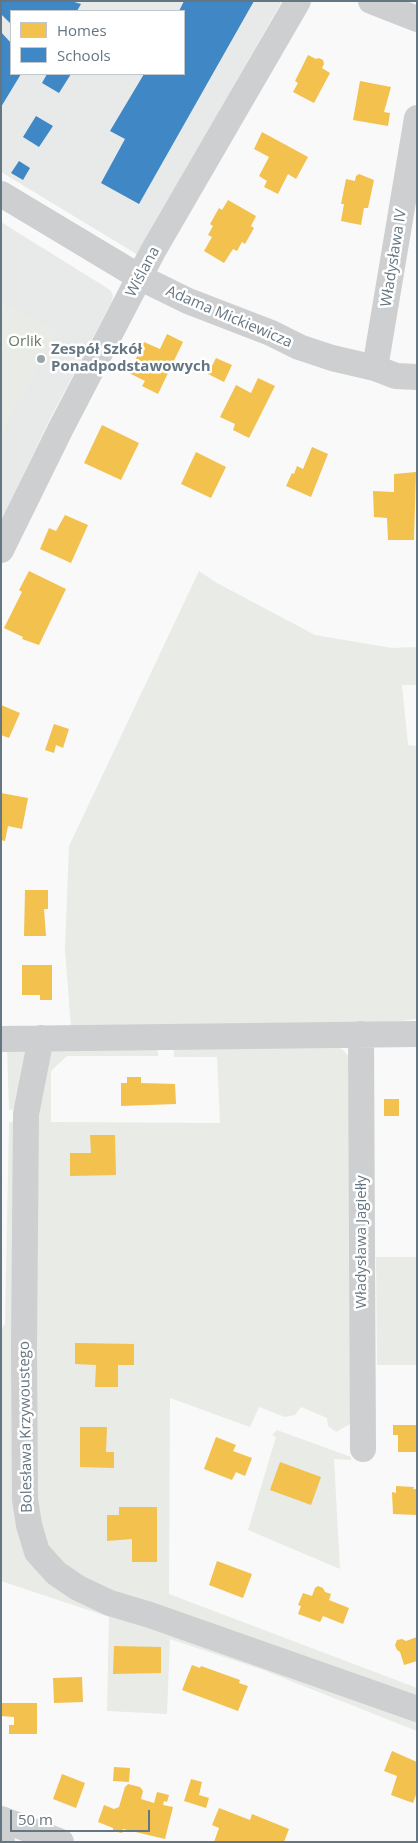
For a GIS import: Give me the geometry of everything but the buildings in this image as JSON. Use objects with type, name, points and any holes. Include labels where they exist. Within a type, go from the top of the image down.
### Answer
[{"type":"street","name":"Wiślana","points":[[1,550],[61,428],[153,252],[298,1]]},
{"type":"street","points":[[371,1],[417,20]]},
{"type":"street","name":"Władysława IV","points":[[375,368],[417,118]]},
{"type":"street","name":"Adama Mickiewicza","points":[[1,194],[141,278],[188,301],[271,333],[299,347],[351,364],[375,368],[396,376],[417,377]]},
{"type":"street","name":"Władysława Jagiełły","points":[[361,1034],[364,1449]]},
{"type":"street","points":[[1,1038],[417,1034]]},
{"type":"street","name":"Bolesława Krzywoustego","points":[[41,1038],[26,1114],[25,1499],[29,1525],[37,1552],[56,1573],[78,1588],[110,1603],[150,1615],[417,1709]]},
{"type":"street","points":[[2,1829],[62,1842]]},
{"type":"shaded area","points":[[1,1],[282,1],[138,255],[1,172]]},
{"type":"shaded area","name":"Zespół Szkół Ponadpodstawowych","points":[[1,222],[107,288],[113,296],[51,417],[1,521]]},
{"type":"green space","name":"Orlik","points":[[1,302],[57,332],[1,437]]},
{"type":"green space","points":[[199,571],[217,583],[315,635],[392,648],[417,647],[417,685],[402,685],[408,745],[417,746],[417,1019],[385,1023],[71,1028],[65,949],[69,846]]},
{"type":"green space","points":[[7,1047],[29,1050],[16,1109],[9,1110]]},
{"type":"green space","points":[[157,1047],[158,1056],[67,1056],[51,1071],[51,1122],[220,1123],[217,1057],[174,1057],[174,1047],[337,1047],[342,1049],[350,1058],[350,1424],[336,1432],[328,1426],[327,1418],[301,1407],[295,1415],[285,1417],[259,1407],[250,1427],[170,1398],[169,1594],[417,1688],[417,1702],[69,1577],[36,1528],[32,1126],[51,1050]]},
{"type":"green space","points":[[9,1122],[17,1122],[41,1568],[417,1719],[417,1731],[263,1670],[170,1639],[167,1714],[107,1711],[109,1617],[1,1581],[1,1329],[5,1324]]},
{"type":"green space","points":[[376,1257],[417,1257],[417,1365],[377,1365]]},
{"type":"green space","points":[[277,1430],[351,1457],[351,1460],[334,1459],[340,1569],[248,1530],[276,1437],[272,1435]]},
{"type":"place","name":"Zespół Szkół Ponadpodstawowych","points":[[41,359]]}]
